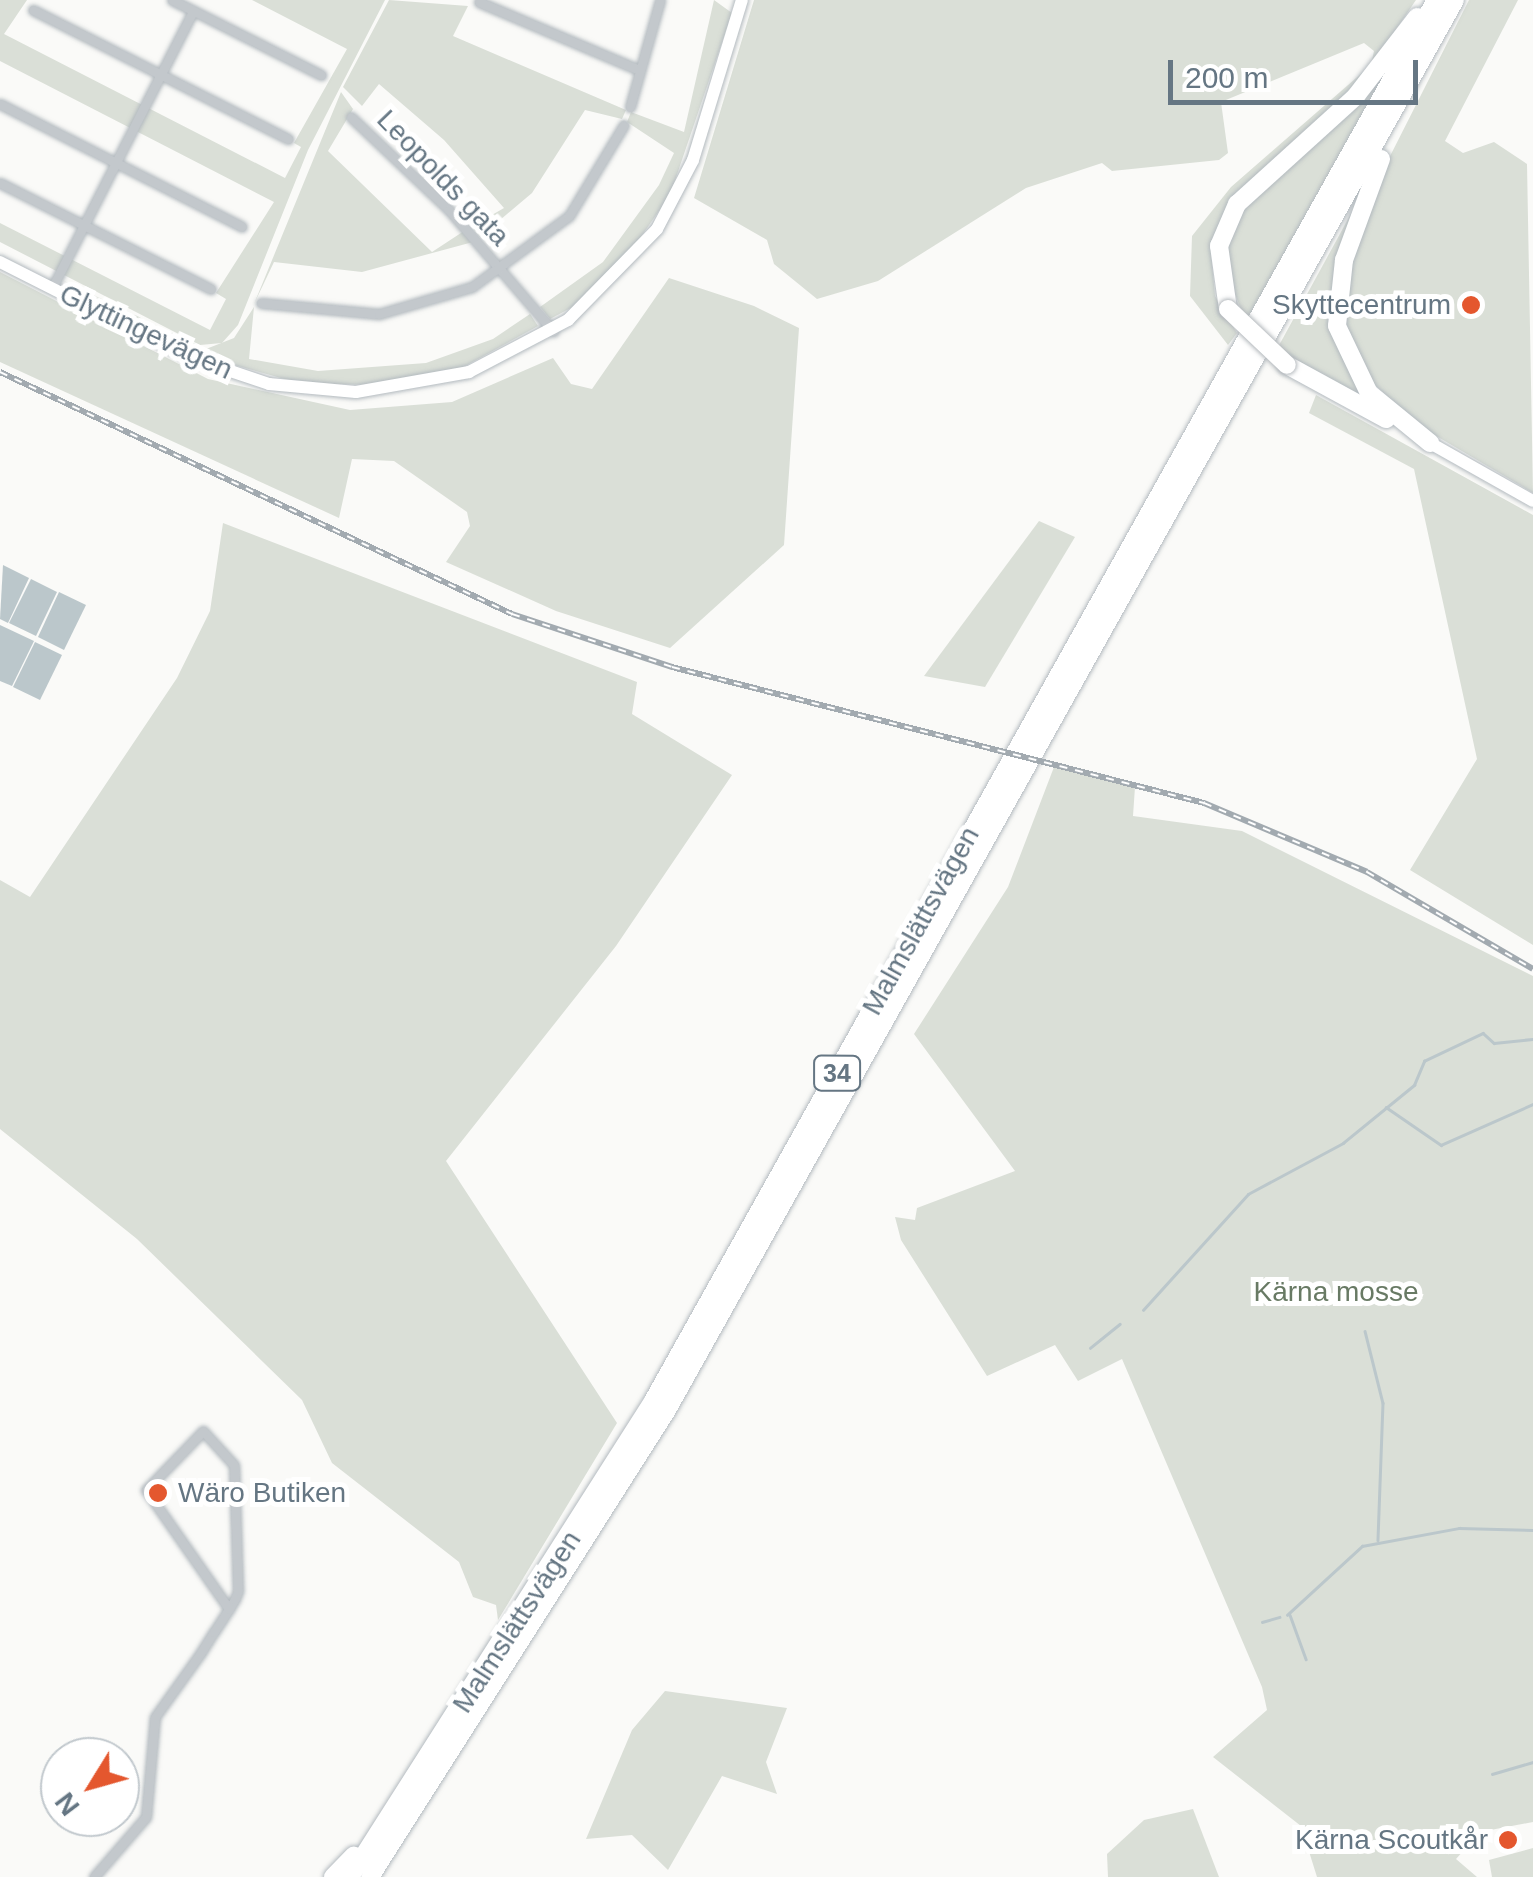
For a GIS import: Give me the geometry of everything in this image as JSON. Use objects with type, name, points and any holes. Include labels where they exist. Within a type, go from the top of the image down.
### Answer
[{"type":"highway","points":[[1430,443],[1287,365],[1228,309],[1219,246],[1237,204],[1356,96],[1432,0]]},
{"type":"highway","name":"Malmslättsvägen","points":[[350,1877],[653,1401],[1432,0]]},
{"type":"highway","name":"Malmslättsvägen","points":[[370,1877],[438,1776],[667,1410],[1410,88],[1455,0]]},
{"type":"highway","points":[[1410,88],[1344,260],[1336,316],[1369,393],[1430,443]]},
{"type":"highway","points":[[386,1877],[438,1776]]},
{"type":"highway","points":[[332,1877],[389,1819]]},
{"type":"street","points":[[172,0],[321,75]]},
{"type":"street","points":[[630,106],[660,0]]},
{"type":"street","name":"Glyttingevägen","points":[[0,262],[214,368],[320,392],[444,379],[553,331],[628,266],[669,208],[738,1]]},
{"type":"street","points":[[479,2],[639,70]]},
{"type":"street","points":[[33,10],[288,139]]},
{"type":"street","points":[[52,288],[193,10]]},
{"type":"street","points":[[0,104],[242,227]]},
{"type":"street","name":"Leopolds gata","points":[[352,117],[502,272],[553,331]]},
{"type":"street","name":"Leopolds gata","points":[[261,303],[379,314],[445,298],[502,272],[569,216],[624,126]]},
{"type":"street","points":[[0,183],[210,290]]},
{"type":"street","points":[[1430,443],[1533,501]]},
{"type":"street","points":[[94,1877],[141,1827],[155,1717],[229,1609],[238,1582],[234,1465],[203,1431],[146,1490],[229,1609]]},
{"type":"green space","points":[[0,0],[27,0],[4,34],[285,178],[301,147],[294,143],[347,49],[252,0],[385,0],[308,150],[238,325],[222,343],[200,345],[0,242],[0,223],[210,330],[226,299],[216,293],[274,202],[0,61]]},
{"type":"green space","points":[[389,0],[468,6],[453,36],[626,110],[622,119],[585,110],[532,193],[480,237],[471,227],[504,208],[444,140],[379,84],[362,106],[343,87]]},
{"type":"green space","points":[[714,0],[732,13],[670,195],[631,251],[582,302],[550,319],[540,307],[603,262],[659,185],[674,153],[627,122],[631,112],[684,132]]},
{"type":"green space","points":[[754,0],[1416,0],[1361,81],[1231,202],[1211,251],[1215,296],[1237,333],[1228,345],[1190,296],[1192,236],[1231,187],[1371,65],[1374,51],[1364,43],[1221,102],[1228,153],[1219,160],[1112,171],[1102,163],[1026,188],[878,281],[817,299],[774,264],[767,240],[694,198]]},
{"type":"green space","points":[[1469,0],[1518,0],[1445,141],[1463,153],[1494,142],[1527,164],[1533,493],[1416,424],[1372,382],[1344,328],[1346,276],[1380,176]]},
{"type":"green space","points":[[1392,61],[1247,325],[1223,263],[1231,228],[1246,202]]},
{"type":"green space","points":[[341,92],[353,109],[328,151],[432,252],[464,231],[473,242],[362,272],[274,262],[254,304]]},
{"type":"green space","points":[[1353,210],[1329,329],[1370,406],[1277,349]]},
{"type":"green space","points":[[0,272],[208,379],[350,410],[452,402],[553,358],[571,384],[592,389],[669,278],[754,306],[799,328],[784,545],[670,648],[556,611],[446,562],[470,526],[467,512],[394,461],[352,459],[339,518],[0,362]]},
{"type":"green space","points":[[62,280],[206,349],[234,338],[254,307],[249,359],[318,371],[426,363],[493,339],[530,314],[538,326],[458,370],[373,385],[299,383],[198,355]]},
{"type":"green space","points":[[1316,395],[1533,515],[1533,945],[1410,870],[1477,759],[1414,469],[1309,413]]},
{"type":"green space","points":[[1039,521],[1075,537],[985,687],[924,676]]},
{"type":"green space","points":[[223,523],[637,682],[632,714],[732,775],[616,946],[446,1161],[617,1423],[498,1620],[496,1605],[473,1597],[459,1562],[332,1463],[302,1400],[137,1239],[0,1129],[0,880],[30,897],[177,678],[210,611]]},
{"type":"green space","name":"Kärna mosse","points":[[1054,767],[1135,787],[1133,816],[1242,831],[1533,976],[1533,1822],[1480,1832],[1456,1859],[1477,1877],[1317,1877],[1301,1826],[1213,1757],[1267,1710],[1262,1687],[1122,1359],[1078,1381],[1055,1345],[987,1376],[901,1240],[895,1217],[915,1220],[917,1208],[1015,1171],[914,1034],[1008,887]]},
{"type":"green space","points":[[665,1691],[787,1708],[766,1762],[777,1794],[722,1776],[668,1870],[632,1835],[586,1839],[632,1730]]},
{"type":"green space","points":[[1193,1809],[1219,1877],[1108,1877],[1107,1854],[1144,1820]]},
{"type":"green space","points":[[1533,1848],[1533,1877],[1492,1877],[1489,1860]]},
{"type":"shaded area","points":[[3,565],[29,578],[8,623],[0,619]]},
{"type":"shaded area","points":[[31,579],[57,592],[36,636],[9,623]]},
{"type":"shaded area","points":[[59,592],[86,605],[64,650],[38,637]]},
{"type":"shaded area","points":[[0,625],[34,641],[12,686],[0,681]]},
{"type":"shaded area","points":[[35,642],[62,655],[40,700],[13,687]]},
{"type":"waterway","points":[[1143,1310],[1248,1194],[1343,1143],[1414,1085],[1424,1061],[1483,1033],[1494,1043],[1533,1039]]},
{"type":"waterway","points":[[1386,1107],[1441,1145],[1533,1104]]},
{"type":"waterway","points":[[1090,1348],[1120,1324]]},
{"type":"waterway","points":[[1365,1331],[1383,1403],[1378,1540]]},
{"type":"waterway","points":[[1287,1615],[1362,1546],[1459,1528],[1533,1530]]},
{"type":"waterway","points":[[1290,1615],[1306,1659]]},
{"type":"waterway","points":[[1262,1622],[1279,1617]]},
{"type":"waterway","points":[[1492,1774],[1533,1762]]},
{"type":"railway","points":[[0,372],[512,614],[672,667],[1204,803],[1367,872],[1533,969]]},
{"type":"place","name":"Skyttecentrum","points":[[1471,305]]},
{"type":"place","name":"Wäro Butiken","points":[[158,1493]]},
{"type":"place","name":"Kärna Scoutkår","points":[[1508,1840]]}]
